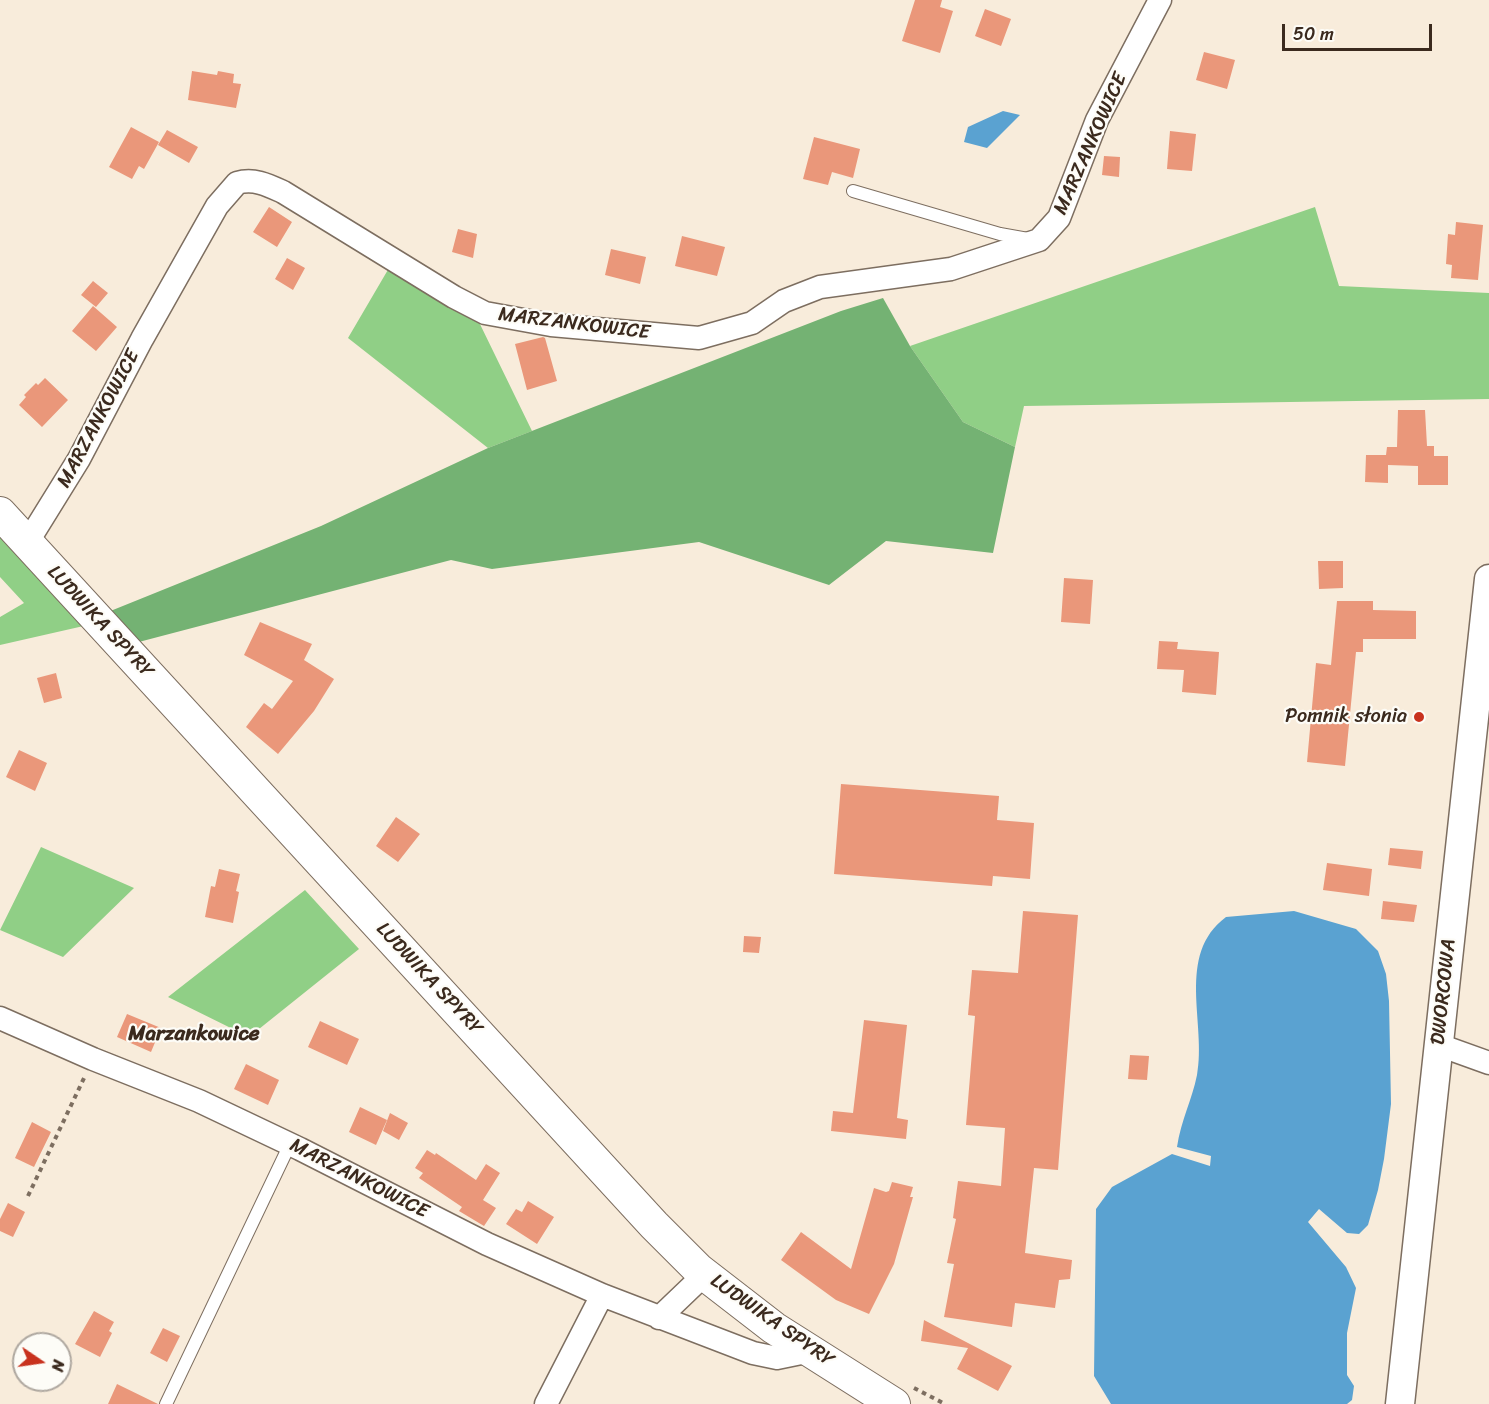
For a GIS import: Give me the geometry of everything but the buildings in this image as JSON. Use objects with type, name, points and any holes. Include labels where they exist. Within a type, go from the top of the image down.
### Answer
[{"type":"main road","name":"LUDWIKA SPYRY","points":[[0,513],[654,1225],[705,1274],[774,1328],[894,1404]]},
{"type":"street","name":"MARZANKOWICE","points":[[27,543],[79,459],[136,349],[217,206],[237,183],[255,181],[283,192],[454,297],[485,313],[551,325],[699,338],[752,323],[784,301],[820,287],[951,269],[1039,240],[1059,218],[1097,120],[1160,0]]},
{"type":"street","name":"DWORCOWA","points":[[1400,1404],[1489,579]]},
{"type":"street","name":"MARZANKOWICE","points":[[0,1019],[199,1101],[290,1144],[487,1244],[602,1295],[753,1353],[777,1358],[811,1351]]},
{"type":"street","points":[[1439,1045],[1489,1063]]},
{"type":"street","points":[[659,1318],[705,1274]]},
{"type":"street","points":[[546,1404],[602,1295]]},
{"type":"lane","points":[[853,191],[1000,234],[1039,240]]},
{"type":"lane","points":[[166,1404],[290,1144]]},
{"type":"path","points":[[28,1196],[93,1059]]},
{"type":"green space","points":[[1315,207],[1339,286],[1489,293],[1489,399],[1024,406],[1015,447],[963,422],[910,346]]},
{"type":"green space","points":[[389,268],[477,318],[532,431],[488,448],[348,338]]},
{"type":"green space","points":[[883,298],[910,346],[963,422],[1015,447],[993,553],[886,541],[829,585],[699,542],[492,569],[451,560],[135,643],[103,614],[321,526],[488,448],[841,311]]},
{"type":"green space","points":[[0,530],[88,625],[0,645],[0,617],[24,603],[0,577]]},
{"type":"green space","points":[[41,847],[134,888],[63,957],[0,930]]},
{"type":"green space","points":[[305,890],[359,949],[249,1037],[168,997]]},
{"type":"water","points":[[1003,111],[1020,115],[987,148],[964,142],[968,127]]},
{"type":"water","points":[[1294,911],[1356,929],[1378,951],[1386,974],[1389,1001],[1391,1104],[1384,1159],[1368,1225],[1359,1234],[1347,1233],[1319,1209],[1308,1222],[1346,1267],[1356,1288],[1347,1333],[1347,1375],[1354,1386],[1352,1400],[1347,1404],[1111,1404],[1094,1376],[1096,1209],[1112,1187],[1172,1154],[1210,1166],[1211,1156],[1177,1147],[1197,1075],[1199,1034],[1196,991],[1201,951],[1211,933],[1226,917]]},
{"type":"place","name":"Pomnik słonia","points":[[1419,717]]},
{"type":"district","name":"Marzankowice","points":[[194,1035]]}]
